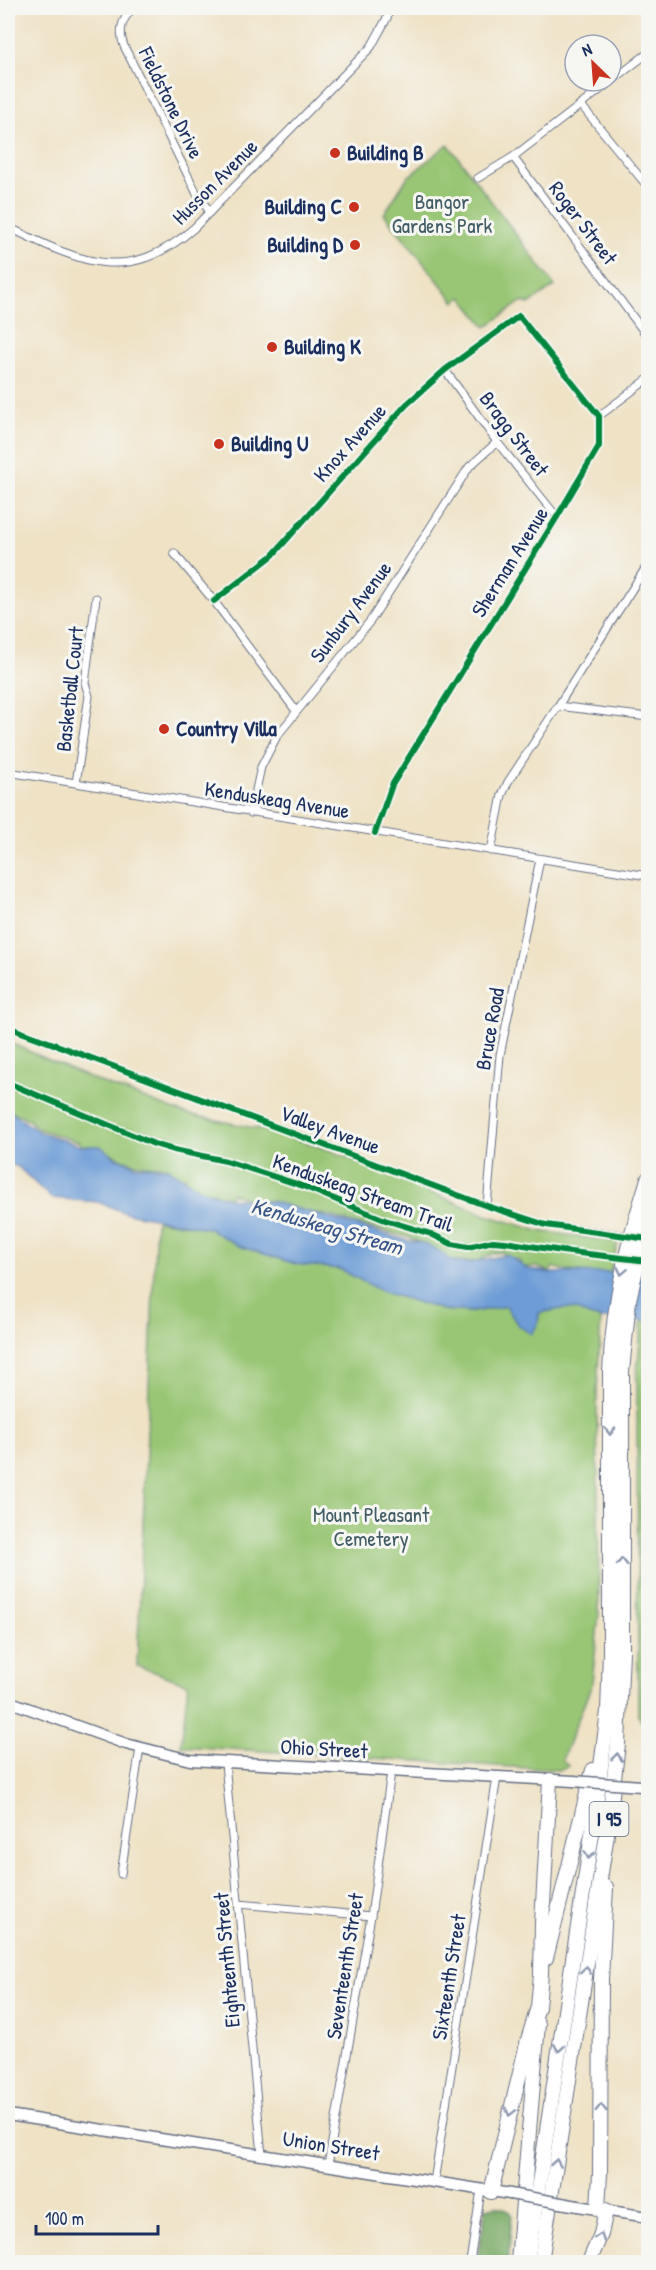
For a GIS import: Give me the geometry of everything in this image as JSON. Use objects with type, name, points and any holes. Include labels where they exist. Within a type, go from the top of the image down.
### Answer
[{"type":"highway","name":"I 95","points":[[527,2262],[595,1814],[607,1718],[616,1372],[648,1179]]},
{"type":"highway","name":"I 95","points":[[541,2262],[617,1760],[622,1682],[616,1372]]},
{"type":"highway","points":[[542,1974],[596,1756],[610,1652]]},
{"type":"highway","points":[[518,2262],[542,1974],[542,1923],[550,1780]]},
{"type":"highway","points":[[589,2262],[601,2234],[601,1967],[609,1821]]},
{"type":"highway","points":[[486,2191],[538,2007]]},
{"type":"street","name":"Fieldstone Drive","points":[[133,8],[125,16],[120,37],[197,194],[210,212]]},
{"type":"street","name":"Husson Avenue","points":[[8,227],[66,255],[99,262],[118,263],[150,257],[164,250],[185,236],[210,212],[371,47],[390,8]]},
{"type":"street","points":[[478,177],[513,157],[648,53]]},
{"type":"street","points":[[581,105],[648,187]]},
{"type":"street","name":"Roger Street","points":[[513,157],[648,337]]},
{"type":"street","points":[[641,177],[648,171]]},
{"type":"street","name":"Knox Avenue","points":[[214,601],[272,556],[406,405],[445,369],[519,316],[599,416]]},
{"type":"street","name":"Bragg Street","points":[[445,369],[497,442],[557,517]]},
{"type":"street","points":[[599,416],[648,379]]},
{"type":"street","name":"Sherman Avenue","points":[[375,833],[392,785],[599,446],[599,416]]},
{"type":"street","name":"Sunbury Avenue","points":[[251,813],[258,777],[277,736],[371,620],[469,467],[497,442]]},
{"type":"street","points":[[174,553],[214,601],[296,711]]},
{"type":"street","points":[[491,851],[502,795],[508,782],[648,564]]},
{"type":"street","name":"Basketball Court","points":[[76,783],[89,696],[85,683],[96,598]]},
{"type":"street","points":[[558,706],[648,717]]},
{"type":"street","name":"Kenduskeag Avenue","points":[[8,772],[648,876]]},
{"type":"street","name":"Bruce Road","points":[[488,1206],[500,1055],[540,859]]},
{"type":"street","name":"Valley Avenue","points":[[8,1027],[488,1206],[546,1225],[648,1239]]},
{"type":"street","name":"Ohio Street","points":[[8,1701],[140,1748],[178,1758],[225,1763],[645,1786]]},
{"type":"street","points":[[121,1874],[140,1748]]},
{"type":"street","name":"Eighteenth Street","points":[[225,1763],[262,2155]]},
{"type":"street","name":"Seventeenth Street","points":[[328,2166],[371,1916],[391,1772]]},
{"type":"street","name":"Sixteenth Street","points":[[434,2182],[498,1777]]},
{"type":"street","points":[[239,1904],[371,1916]]},
{"type":"street","name":"Union Street","points":[[8,2115],[648,2217]]},
{"type":"street","points":[[470,2262],[486,2191]]},
{"type":"green space","name":"Bangor Gardens Park","points":[[448,144],[555,286],[529,304],[521,302],[486,327],[462,297],[455,302],[384,214],[407,178]]},
{"type":"green space","points":[[8,1042],[92,1079],[183,1113],[278,1133],[332,1151],[486,1215],[539,1231],[618,1242],[610,1274],[567,1271],[553,1267],[547,1273],[548,1271],[537,1267],[522,1267],[519,1260],[503,1256],[504,1253],[496,1253],[478,1261],[451,1260],[450,1263],[408,1237],[331,1216],[297,1210],[272,1201],[252,1201],[231,1193],[229,1196],[233,1199],[228,1200],[225,1196],[214,1192],[208,1194],[207,1191],[192,1185],[185,1177],[182,1178],[165,1166],[132,1162],[101,1149],[83,1146],[79,1142],[38,1129],[28,1119],[8,1110]]},
{"type":"green space","name":"Mount Pleasant Cemetery","points":[[156,1220],[208,1228],[239,1246],[296,1264],[340,1269],[381,1291],[443,1310],[472,1312],[506,1306],[518,1325],[538,1324],[539,1313],[564,1309],[578,1310],[601,1319],[597,1392],[599,1613],[592,1684],[562,1760],[569,1766],[558,1770],[181,1746],[188,1684],[137,1666]]},
{"type":"green space","points":[[642,1319],[648,1320],[648,1734],[638,1715],[637,1373]]},
{"type":"green space","points":[[496,2206],[507,2209],[512,2214],[508,2262],[477,2262],[486,2208]]},
{"type":"water","name":"Kenduskeag Stream","points":[[8,1110],[39,1132],[81,1146],[100,1146],[115,1157],[137,1166],[167,1168],[200,1189],[226,1198],[274,1202],[421,1243],[433,1247],[458,1263],[508,1255],[527,1269],[552,1273],[648,1272],[648,1320],[601,1319],[566,1308],[539,1313],[538,1324],[531,1334],[518,1325],[506,1306],[472,1312],[443,1310],[381,1291],[340,1269],[296,1264],[239,1246],[208,1228],[126,1213],[98,1202],[51,1198],[18,1167],[8,1163]]},
{"type":"cycle path","points":[[214,601],[272,556],[406,405],[445,370],[519,316],[599,416],[599,446],[392,785],[375,833]]},
{"type":"cycle path","points":[[8,1027],[487,1206],[546,1225],[648,1239]]},
{"type":"cycle path","name":"Kenduskeag Stream Trail","points":[[8,1083],[154,1144],[226,1161],[303,1186],[385,1220],[431,1234],[452,1244],[468,1247],[493,1241],[505,1242],[648,1261]]},
{"type":"place","name":"Building B","points":[[335,153]]},
{"type":"place","name":"Building C","points":[[354,207]]},
{"type":"place","name":"Building D","points":[[355,245]]},
{"type":"place","name":"Building K","points":[[272,347]]},
{"type":"place","name":"Building U","points":[[219,444]]},
{"type":"place","name":"Country Villa","points":[[164,729]]}]
